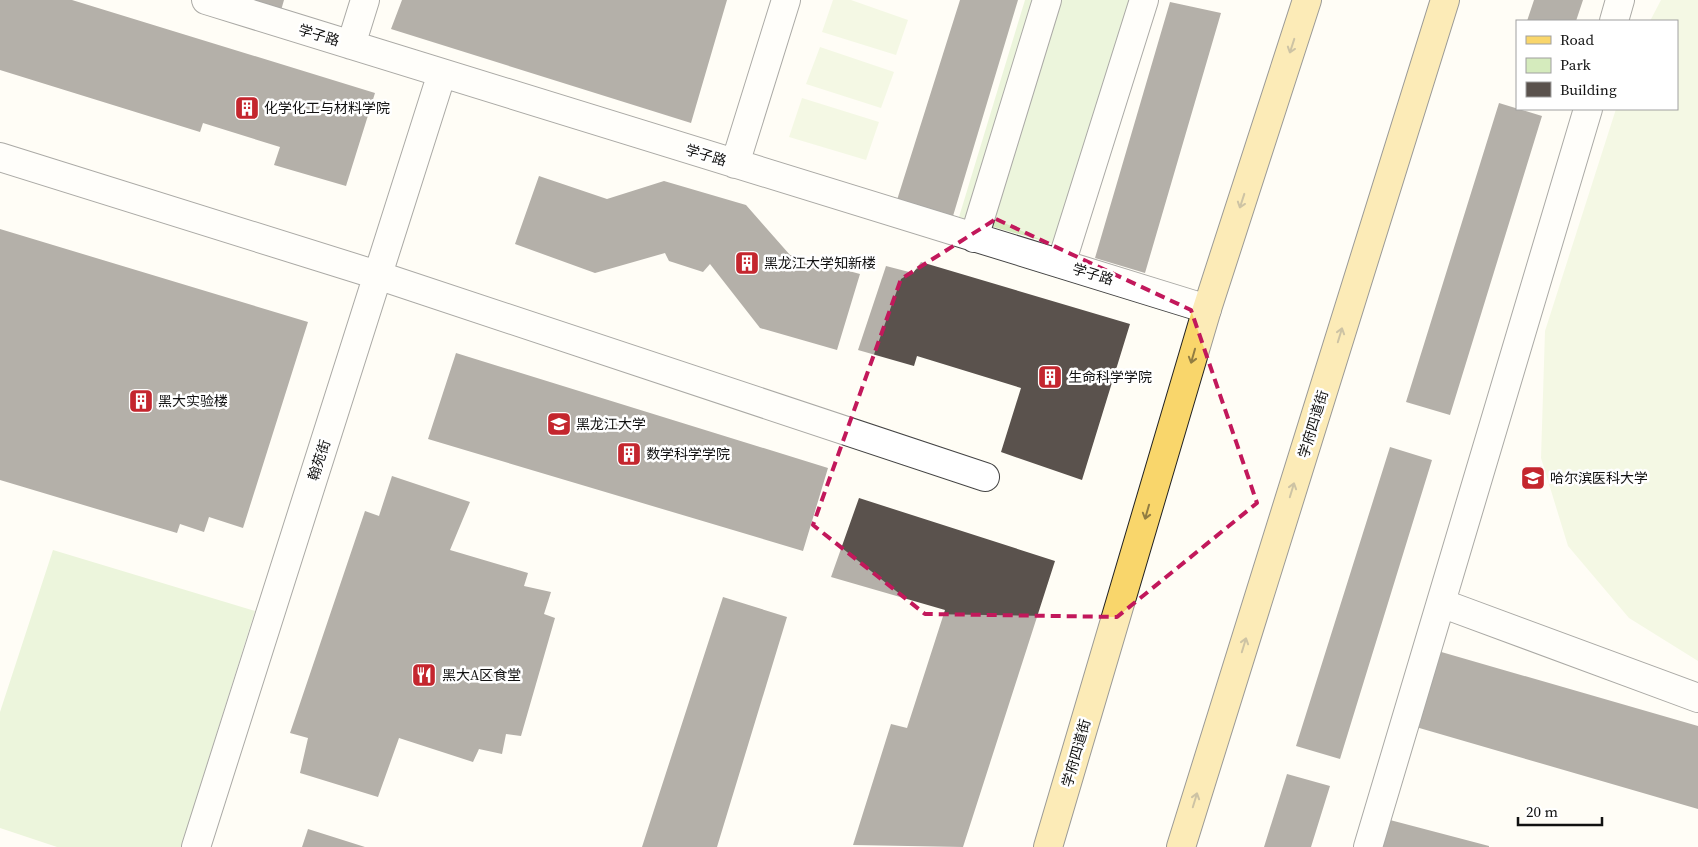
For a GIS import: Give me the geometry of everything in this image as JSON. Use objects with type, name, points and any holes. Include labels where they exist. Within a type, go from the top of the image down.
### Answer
[{"type":"main road","name":"学府四道街","points":[[1048,847],[1207,309],[1307,0]]},
{"type":"main road","name":"学府四道街","points":[[1181,847],[1445,0]]},
{"type":"street","name":"学子路","points":[[206,0],[1207,309]]},
{"type":"street","points":[[351,45],[365,0]]},
{"type":"street","points":[[735,164],[786,0]]},
{"type":"street","points":[[974,238],[1047,0]]},
{"type":"street","points":[[1061,264],[1144,0]]},
{"type":"street","points":[[1614,20],[1620,0]]},
{"type":"street","name":"翰苑街","points":[[196,847],[442,73]]},
{"type":"street","points":[[1368,847],[1588,110]]},
{"type":"street","points":[[0,157],[378,275],[985,477]]},
{"type":"street","points":[[1441,603],[1698,698]]},
{"type":"highlighted area","points":[[996,219],[1191,310],[1257,503],[1117,617],[925,614],[813,525],[901,279]]},
{"type":"green space","points":[[833,0],[851,0],[908,20],[896,55],[822,32]]},
{"type":"green space","points":[[1025,0],[1136,0],[1060,246],[959,217]]},
{"type":"green space","points":[[1661,0],[1698,0],[1698,661],[1629,618],[1568,546],[1541,458],[1545,331],[1616,110],[1678,110],[1678,20],[1651,20]]},
{"type":"green space","points":[[820,47],[894,72],[881,108],[806,84]]},
{"type":"green space","points":[[802,98],[879,122],[866,160],[789,137]]},
{"type":"green space","points":[[53,550],[255,611],[181,847],[57,847],[0,828],[0,712]]},
{"type":"building","name":"化学化工与材料学院","points":[[0,0],[72,0],[375,93],[346,186],[274,165],[280,147],[203,123],[200,132],[0,70]]},
{"type":"building","points":[[229,0],[284,0],[280,14]]},
{"type":"building","points":[[402,0],[727,0],[691,123],[391,29]]},
{"type":"building","points":[[960,0],[1018,0],[953,216],[897,200]]},
{"type":"building","points":[[1534,0],[1583,0],[1576,20],[1527,20]]},
{"type":"building","points":[[1170,2],[1221,13],[1145,273],[1095,258]]},
{"type":"building","points":[[1499,103],[1516,108],[1516,110],[1542,116],[1450,415],[1406,402]]},
{"type":"building","name":"黑龙江大学知新楼","points":[[539,176],[607,199],[664,181],[746,205],[790,255],[860,274],[837,350],[760,328],[710,264],[703,272],[669,261],[665,253],[595,273],[515,244]]},
{"type":"building","name":"黑大实验楼","points":[[0,229],[308,322],[243,528],[209,517],[204,532],[180,524],[177,533],[0,480]]},
{"type":"building","name":"生命科学学院","points":[[921,262],[1130,324],[1082,480],[1001,452],[1021,388],[917,356],[914,366],[858,350],[886,266],[913,273]]},
{"type":"building","name":"数学科学学院","points":[[456,353],[828,468],[803,551],[428,439]]},
{"type":"building","points":[[1390,447],[1432,460],[1340,759],[1296,746]]},
{"type":"building","name":"黑大A区食堂","points":[[392,476],[470,502],[450,550],[528,573],[524,586],[551,592],[544,614],[555,618],[521,736],[506,734],[502,754],[479,749],[473,762],[399,738],[378,797],[300,773],[308,738],[290,733],[365,511],[379,516]]},
{"type":"building","points":[[859,498],[1055,561],[963,847],[853,845],[891,724],[907,728],[945,610],[831,577]]},
{"type":"building","points":[[723,597],[787,617],[717,847],[642,847]]},
{"type":"building","points":[[1431,649],[1698,726],[1698,809],[1409,725]]},
{"type":"building","points":[[1287,774],[1330,786],[1311,847],[1264,847]]},
{"type":"building","points":[[1390,820],[1489,846],[1489,847],[1383,847]]},
{"type":"building","points":[[308,829],[365,847],[302,847]]},
{"type":"place","name":"化学化工与材料学院","points":[[247,108]]},
{"type":"place","name":"黑龙江大学知新楼","points":[[747,263]]},
{"type":"place","name":"生命科学学院","points":[[1050,377]]},
{"type":"place","name":"黑大实验楼","points":[[141,401]]},
{"type":"place","name":"黑龙江大学","points":[[559,424]]},
{"type":"place","name":"数学科学学院","points":[[629,454]]},
{"type":"place","name":"哈尔滨医科大学","points":[[1533,478]]},
{"type":"place","name":"黑大A区食堂","points":[[424,675]]}]
